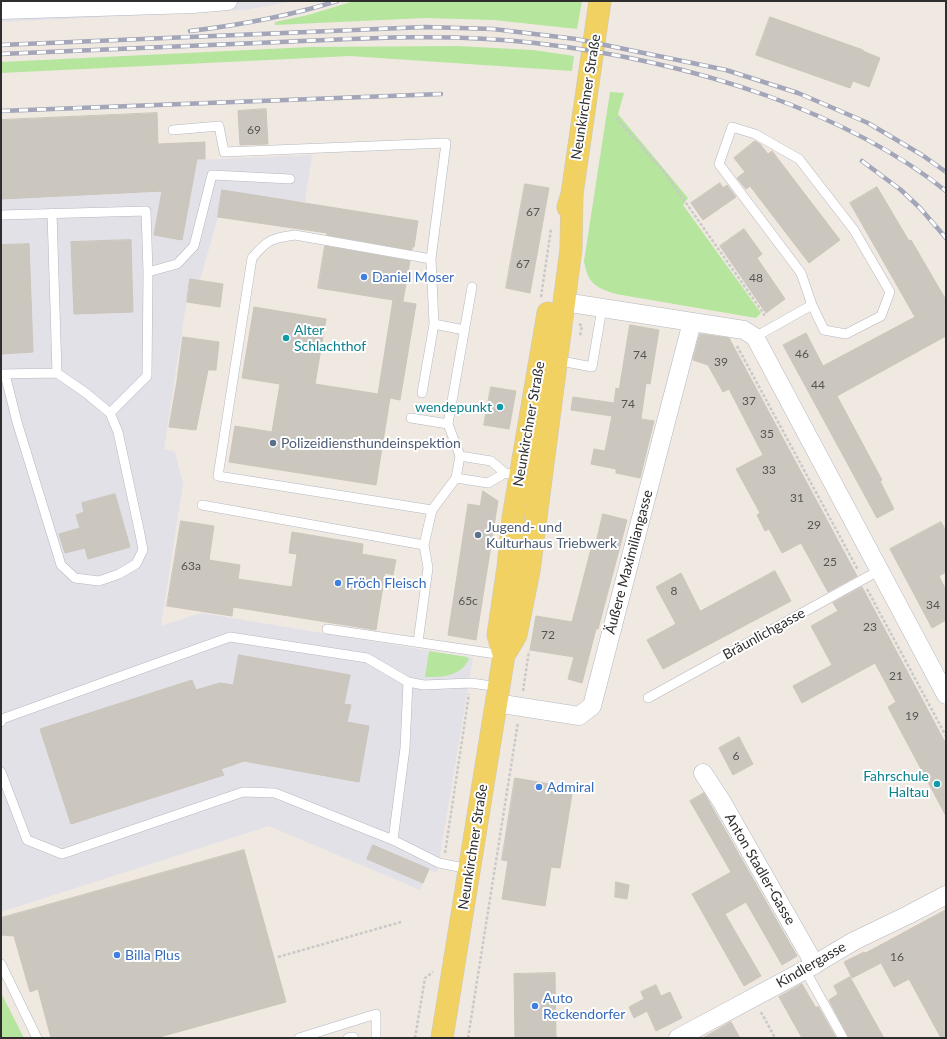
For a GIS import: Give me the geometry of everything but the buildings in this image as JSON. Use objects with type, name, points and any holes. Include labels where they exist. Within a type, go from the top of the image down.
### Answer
[{"type":"main road","name":"Neunkirchner Straße","points":[[442,1038],[504,655],[516,636],[529,571],[540,479],[566,362],[571,303],[572,194],[600,1]]},
{"type":"main road","name":"Neunkirchner Straße","points":[[504,655],[498,635],[508,567],[513,518],[512,474],[546,324],[557,247],[572,194]]},
{"type":"street","points":[[1,10],[193,4],[228,1]]},
{"type":"street","points":[[571,303],[744,330],[755,338],[946,695]]},
{"type":"street","name":"Äußere Maximiliangasse","points":[[498,695],[521,707],[579,716],[592,706],[692,322]]},
{"type":"street","name":"Anton Stadler-Gasse","points":[[703,773],[722,802],[810,968]]},
{"type":"street","name":"Kindlergasse","points":[[678,1038],[700,1031],[753,997],[810,968],[854,941],[946,895]]},
{"type":"lane","points":[[173,130],[219,126],[224,152],[446,143],[431,259],[434,324],[422,393]]},
{"type":"lane","points":[[732,127],[755,134],[799,159],[854,230],[890,292],[881,316],[846,334],[824,330],[812,305],[801,273],[719,164],[732,127]]},
{"type":"lane","points":[[148,272],[177,264],[194,246],[212,175],[290,179]]},
{"type":"lane","points":[[1,215],[146,211],[148,272],[147,376],[110,413]]},
{"type":"lane","points":[[52,213],[57,373]]},
{"type":"lane","points":[[431,259],[295,235],[278,237],[263,244],[252,258],[218,476],[432,510]]},
{"type":"lane","points":[[418,642],[428,568],[424,544],[432,510],[456,478],[460,456],[448,424],[472,287]]},
{"type":"lane","points":[[755,338],[812,305]]},
{"type":"lane","points":[[566,362],[592,367],[602,308]]},
{"type":"lane","points":[[434,324],[464,330]]},
{"type":"lane","points":[[57,373],[86,393],[110,413],[118,432],[143,550],[136,564],[119,574],[99,581],[75,578],[61,565],[3,374],[57,373]]},
{"type":"lane","points":[[411,418],[448,424]]},
{"type":"lane","points":[[460,456],[491,461],[512,474],[540,479]]},
{"type":"lane","points":[[456,478],[488,483],[512,474]]},
{"type":"lane","points":[[202,506],[424,544]]},
{"type":"lane","name":"Bräunlichgasse","points":[[648,698],[880,570]]},
{"type":"lane","points":[[327,629],[504,655]]},
{"type":"lane","points":[[1,722],[2,719],[230,637],[367,658],[408,682],[424,685],[471,683],[498,695]]},
{"type":"lane","points":[[393,840],[406,748],[408,682]]},
{"type":"lane","points":[[1,772],[27,840],[62,854],[243,792],[275,793],[393,840],[439,863],[470,870]]},
{"type":"lane","points":[[1,964],[37,1038]]},
{"type":"lane","points":[[810,968],[843,1038]]},
{"type":"lane","points":[[299,1038],[376,1014],[376,1038]]},
{"type":"lane","points":[[348,1038],[354,1038]]},
{"type":"path","points":[[616,118],[665,173],[764,314],[765,322]]},
{"type":"path","points":[[566,362],[582,326],[576,321],[571,303]]},
{"type":"path","points":[[728,328],[946,736]]},
{"type":"path","points":[[468,1038],[530,648]]},
{"type":"path","points":[[278,957],[401,922]]},
{"type":"path","points":[[415,1038],[425,978]]},
{"type":"path","points":[[753,997],[774,1038]]},
{"type":"shaded area","points":[[1,1],[295,1],[245,10],[1,22]]},
{"type":"shaded area","points":[[312,155],[305,202],[297,201],[293,228],[218,217],[200,280],[190,279],[164,449],[175,452],[183,484],[161,626],[201,613],[473,658],[437,873],[429,870],[420,890],[269,826],[1,912],[1,168]]},
{"type":"green space","points":[[354,1],[582,1],[577,29],[494,20],[425,18],[275,25],[275,22],[308,15]]},
{"type":"green space","points":[[457,46],[533,50],[574,56],[572,71],[350,56],[1,73],[1,62],[310,47]]},
{"type":"green space","points":[[610,92],[624,93],[618,114],[688,198],[683,205],[761,313],[756,318],[616,294],[602,289],[590,279],[584,261]]},
{"type":"green space","points":[[429,651],[467,657],[469,659],[456,673],[438,677],[425,677]]},
{"type":"green space","points":[[1,993],[24,1038],[1,1038]]},
{"type":"railway","points":[[190,31],[264,19],[337,1]]},
{"type":"railway","points":[[1,45],[425,27],[493,29],[576,39],[726,70],[798,93],[868,123],[922,155],[946,172]]},
{"type":"railway","points":[[1,54],[408,37],[503,40],[593,51],[680,69],[709,77],[789,104],[836,124],[882,148],[925,175],[946,191]]},
{"type":"railway","points":[[1,111],[441,94]]},
{"type":"railway","points":[[862,161],[901,190],[920,208],[946,238]]},
{"type":"place","name":"Daniel Moser","points":[[364,277]]},
{"type":"place","name":"Alter Schlachthof","points":[[286,338]]},
{"type":"place","name":"wendepunkt","points":[[500,407]]},
{"type":"place","name":"Polizeidiensthundeinspektion","points":[[273,443]]},
{"type":"place","name":"Jugend- und Kulturhaus Triebwerk","points":[[478,535]]},
{"type":"place","name":"Fröch Fleisch","points":[[338,583]]},
{"type":"place","name":"Fahrschule Haltau","points":[[937,784]]},
{"type":"place","name":"Admiral","points":[[539,787]]},
{"type":"place","name":"Billa Plus","points":[[117,955]]},
{"type":"place","name":"Auto Reckendorfer","points":[[535,1006]]}]
